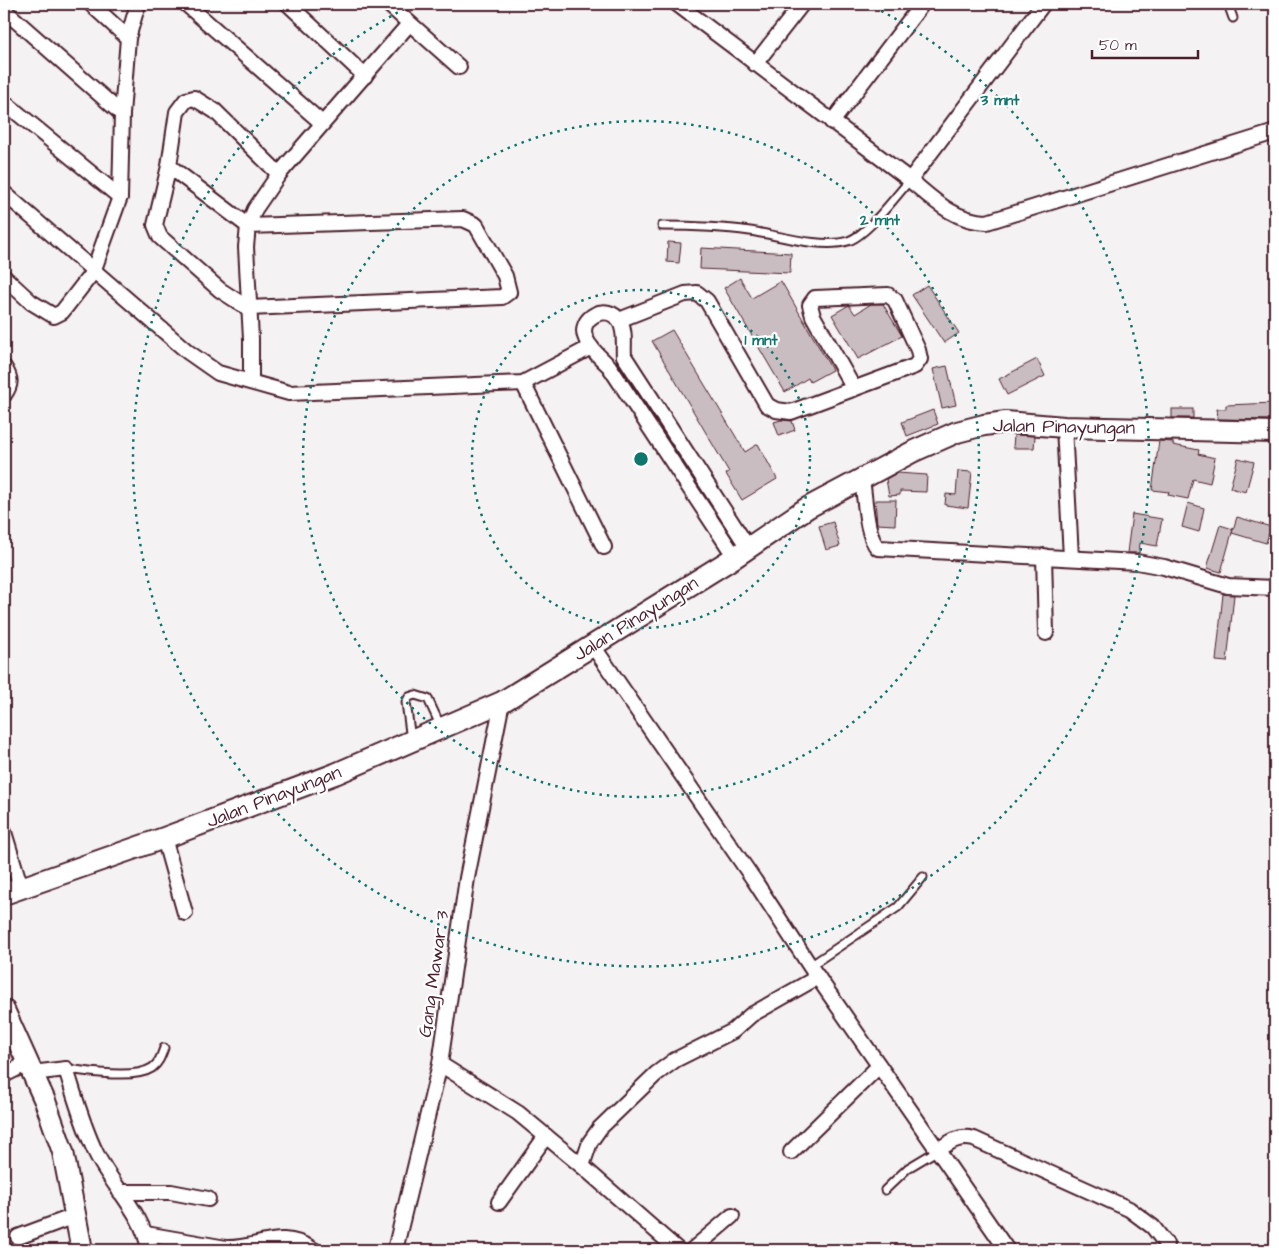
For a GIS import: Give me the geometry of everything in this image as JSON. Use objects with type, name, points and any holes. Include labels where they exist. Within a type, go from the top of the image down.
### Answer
[{"type":"main road","name":"Jalan Pinayungan","points":[[12,891],[164,838],[335,774],[502,702],[742,553],[807,508],[914,451],[957,432],[1006,422],[1064,427],[1275,432]]},
{"type":"main road","points":[[4,1010],[45,1101],[63,1152],[77,1215],[82,1250]]},
{"type":"street","points":[[91,4],[128,38]]},
{"type":"street","points":[[4,277],[31,302],[46,313],[54,316],[62,312],[93,272],[120,197],[122,114],[128,38],[138,4]]},
{"type":"street","points":[[186,4],[322,123]]},
{"type":"street","points":[[288,4],[365,76]]},
{"type":"street","points":[[388,4],[459,66]]},
{"type":"street","points":[[677,4],[910,180],[945,210],[960,218],[974,222],[987,222],[1275,132]]},
{"type":"street","points":[[756,64],[802,4]]},
{"type":"street","points":[[832,122],[922,4]]},
{"type":"street","points":[[910,180],[1043,4]]},
{"type":"street","points":[[4,10],[122,114]]},
{"type":"street","points":[[251,382],[251,339],[246,247],[248,226],[255,209],[279,174],[409,24]]},
{"type":"street","points":[[169,166],[248,226],[463,219],[476,225],[509,286],[509,292],[502,297],[248,308],[220,290],[160,237],[156,225],[169,166],[177,112],[186,100],[194,98],[215,111],[279,174]]},
{"type":"street","points":[[4,102],[120,197]]},
{"type":"street","points":[[4,193],[93,272],[188,352],[218,373],[289,393],[523,383],[591,348]]},
{"type":"street","points":[[619,320],[685,294],[697,293],[707,300],[767,405],[776,410],[791,412],[854,390],[916,366],[920,359],[918,350],[895,300],[888,295],[815,298],[810,305],[813,316],[854,390]]},
{"type":"street","points":[[603,312],[612,314],[619,320],[623,329],[624,356],[629,366],[742,553],[615,374],[591,348],[585,338],[584,329],[587,320],[594,314],[603,312]]},
{"type":"street","points":[[615,374],[629,366]]},
{"type":"street","points":[[4,367],[10,378],[10,384],[4,395]]},
{"type":"street","points":[[523,383],[604,547]]},
{"type":"street","points":[[1064,427],[1071,557]]},
{"type":"street","points":[[862,480],[868,521],[874,544],[878,548],[1137,562],[1164,566],[1228,586],[1275,588]]},
{"type":"street","points":[[1044,556],[1046,633]]},
{"type":"street","points":[[593,646],[879,1066],[1007,1250]]},
{"type":"street","name":"Gang Mawar 3","points":[[395,1250],[440,1064],[467,878],[502,702]]},
{"type":"street","points":[[4,832],[12,891]]},
{"type":"street","points":[[164,838],[185,913]]},
{"type":"street","points":[[582,1166],[590,1142],[600,1128],[656,1074],[675,1060],[726,1035],[814,971]]},
{"type":"street","points":[[440,1064],[518,1113],[678,1250]]},
{"type":"street","points":[[791,1152],[879,1066]]},
{"type":"street","points":[[4,1075],[30,1068],[66,1069],[95,1152],[109,1178],[138,1217],[146,1234],[149,1250]]},
{"type":"street","points":[[499,1202],[546,1136]]},
{"type":"street","points":[[938,1150],[957,1138],[966,1136],[974,1139],[1129,1209],[1153,1227],[1166,1244]]},
{"type":"street","points":[[120,1192],[171,1192],[208,1198]]},
{"type":"street","points":[[18,1237],[77,1215]]},
{"type":"street","points":[[692,1250],[732,1216]]},
{"type":"street","points":[[146,1234],[226,1248],[237,1248],[266,1240],[293,1241],[314,1250]]},
{"type":"lane","points":[[1228,4],[1233,18]]},
{"type":"lane","points":[[662,226],[694,226],[750,231],[825,243],[849,241],[868,228],[910,180]]},
{"type":"lane","points":[[411,742],[406,702],[415,695],[428,699],[442,729]]},
{"type":"lane","points":[[814,971],[898,907],[923,877]]},
{"type":"lane","points":[[66,1069],[130,1074],[144,1071],[156,1064],[164,1048]]},
{"type":"lane","points":[[885,1190],[908,1168],[938,1150]]},
{"type":"building","points":[[668,242],[681,243],[679,263],[667,262]]},
{"type":"building","points":[[701,248],[791,253],[790,273],[700,269]]},
{"type":"building","points":[[740,278],[752,298],[781,281],[832,370],[810,382],[808,378],[785,392],[724,288]]},
{"type":"building","points":[[927,285],[959,333],[944,343],[912,295]]},
{"type":"building","points":[[871,304],[883,304],[902,336],[858,359],[832,315],[849,305],[855,314]]},
{"type":"building","points":[[672,330],[745,452],[758,444],[777,479],[742,500],[726,474],[729,472],[652,341]]},
{"type":"building","points":[[1037,359],[1045,376],[1007,395],[999,379]]},
{"type":"building","points":[[947,366],[956,405],[942,408],[933,369]]},
{"type":"building","points":[[1275,403],[1275,420],[1218,419],[1217,409],[1226,409],[1226,405]]},
{"type":"building","points":[[1172,409],[1193,409],[1193,418],[1172,418]]},
{"type":"building","points":[[933,410],[938,424],[907,436],[902,422]]},
{"type":"building","points":[[781,420],[792,421],[795,430],[779,436],[774,422]]},
{"type":"building","points":[[1014,435],[1035,436],[1034,448],[1013,448]]},
{"type":"building","points":[[1159,441],[1173,442],[1173,445],[1199,450],[1198,454],[1215,458],[1210,483],[1193,479],[1188,499],[1168,495],[1169,492],[1152,490]]},
{"type":"building","points":[[1238,458],[1254,462],[1246,492],[1230,488]]},
{"type":"building","points":[[958,471],[972,472],[968,508],[945,505],[946,494],[956,495]]},
{"type":"building","points":[[897,473],[927,475],[926,492],[900,491],[900,495],[889,496],[886,479]]},
{"type":"building","points":[[875,500],[896,500],[895,525],[877,524]]},
{"type":"building","points":[[1188,503],[1204,508],[1199,532],[1182,527]]},
{"type":"building","points":[[1132,514],[1162,519],[1157,546],[1140,543],[1139,553],[1127,553]]},
{"type":"building","points":[[1237,517],[1271,527],[1266,543],[1232,533]]},
{"type":"building","points":[[833,522],[840,546],[826,550],[819,526]]},
{"type":"building","points":[[1220,525],[1233,529],[1221,572],[1207,568]]},
{"type":"building","points":[[1223,594],[1234,595],[1227,662],[1216,661]]}]
